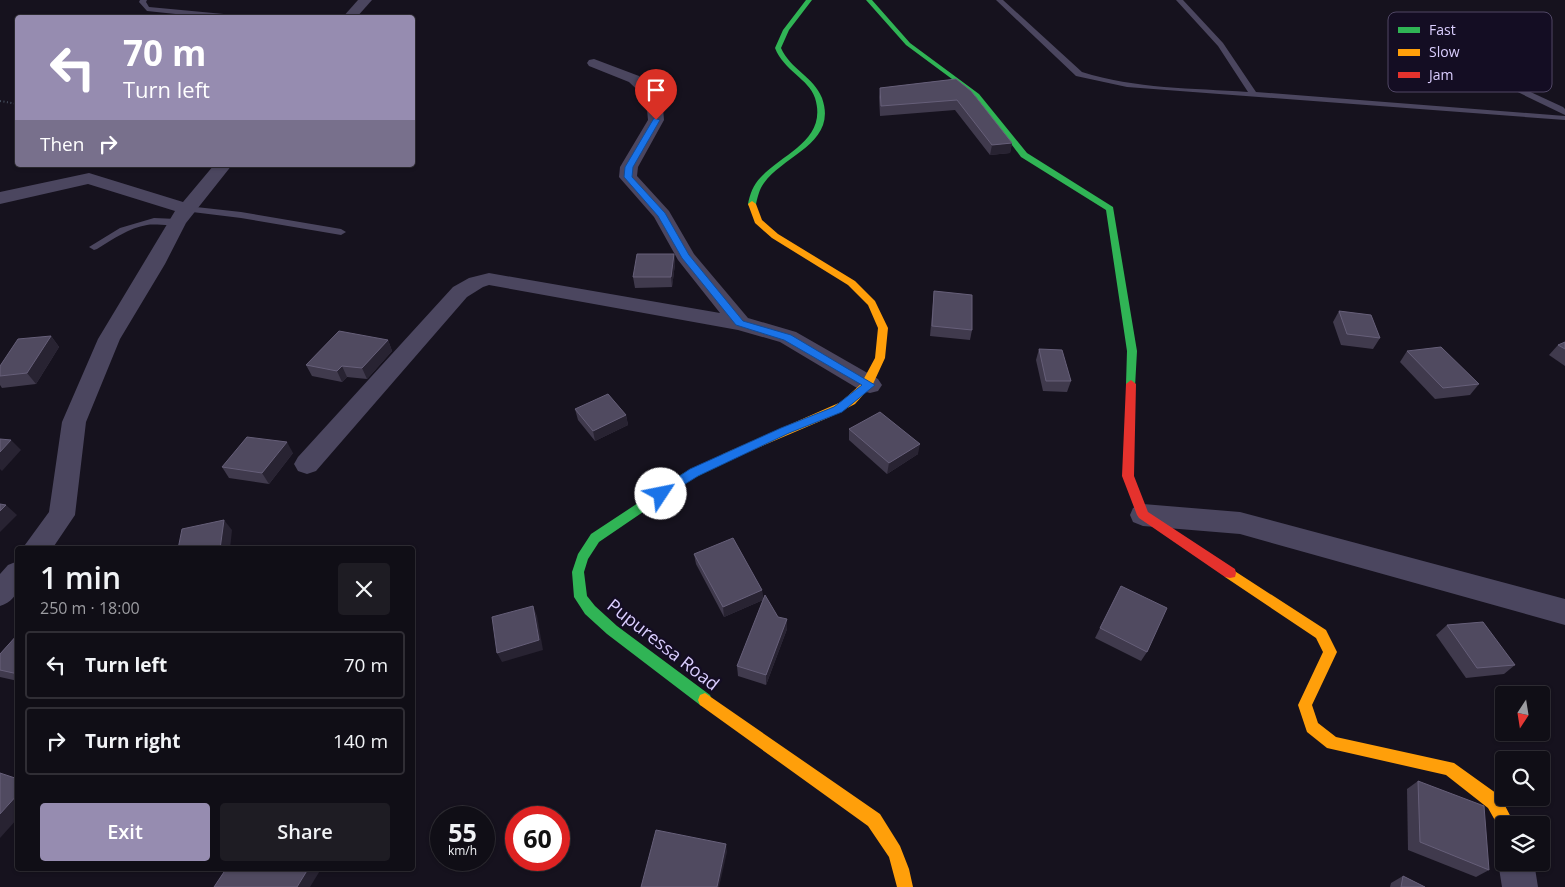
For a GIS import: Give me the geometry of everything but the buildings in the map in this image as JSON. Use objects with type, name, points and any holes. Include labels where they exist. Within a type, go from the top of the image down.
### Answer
[{"type":"main road","points":[[809,0],[780,40],[777,50],[780,58],[812,86],[821,108],[820,124],[813,137],[768,175],[754,193],[752,210],[760,223],[781,239],[840,274],[868,298],[882,324],[885,344],[870,385]]},
{"type":"main road","points":[[869,0],[908,44],[976,95],[1024,155],[1110,209],[1132,351],[1128,476],[1143,515],[1321,634],[1330,652],[1305,705],[1312,727],[1332,743],[1449,768],[1494,802],[1502,816]]},
{"type":"main road","name":"Pupuressa Road","points":[[870,385],[838,410],[785,430],[694,472],[596,538],[584,551],[578,572],[581,598],[595,616],[688,690],[874,820],[894,848],[904,875],[905,887]]},
{"type":"street","points":[[351,15],[365,0]]},
{"type":"street","points":[[594,63],[634,78],[654,97],[656,120],[629,167],[628,177],[662,215],[685,256],[740,323]]},
{"type":"street","points":[[38,546],[62,515],[74,422],[109,339],[155,264],[182,215],[221,167]]},
{"type":"street","points":[[0,198],[89,178],[182,215]]},
{"type":"street","points":[[307,464],[460,292],[476,282],[489,279],[740,323],[788,337],[870,385]]},
{"type":"street","points":[[1143,515],[1240,524],[1565,612]]},
{"type":"street","points":[[0,594],[15,576]]},
{"type":"street","points":[[1517,871],[1520,887]]},
{"type":"lane","points":[[144,0],[142,2],[147,9],[204,15]]},
{"type":"lane","points":[[999,0],[1079,74],[1092,78],[1127,85],[1565,118]]},
{"type":"lane","points":[[1179,0],[1208,28],[1235,62],[1254,95]]},
{"type":"lane","points":[[1524,92],[1565,113]]},
{"type":"lane","points":[[94,247],[122,229],[138,223],[182,215],[241,215],[340,232]]},
{"type":"path","points":[[0,101],[15,104]]},
{"type":"traffic: fast","points":[[752,204],[755,191],[762,179],[807,144],[815,133],[820,120],[821,106],[818,95],[788,65],[778,48],[786,30],[809,0]]},
{"type":"traffic: fast","points":[[869,0],[908,44],[977,95],[1024,155],[1110,209],[1132,351],[1131,384]]},
{"type":"traffic: fast","points":[[705,700],[612,630],[590,610],[581,597],[578,572],[582,558],[595,538],[686,477],[727,457]]},
{"type":"traffic: slow","points":[[727,457],[826,414],[851,401],[869,382],[875,370],[880,358],[883,328],[872,304],[852,283],[775,236],[758,221],[752,204]]},
{"type":"traffic: slow","points":[[1230,573],[1321,634],[1330,652],[1305,705],[1312,727],[1332,743],[1449,768],[1494,802],[1502,816]]},
{"type":"traffic: slow","points":[[705,700],[874,820],[894,852],[901,869],[905,887]]},
{"type":"traffic: jam","points":[[1131,384],[1128,476],[1143,515],[1230,573]]},
{"type":"route","points":[[656,120],[629,167],[628,177],[662,215],[685,256],[726,308],[740,323],[788,337],[870,385],[838,410],[785,430],[694,472],[661,494]]}]
